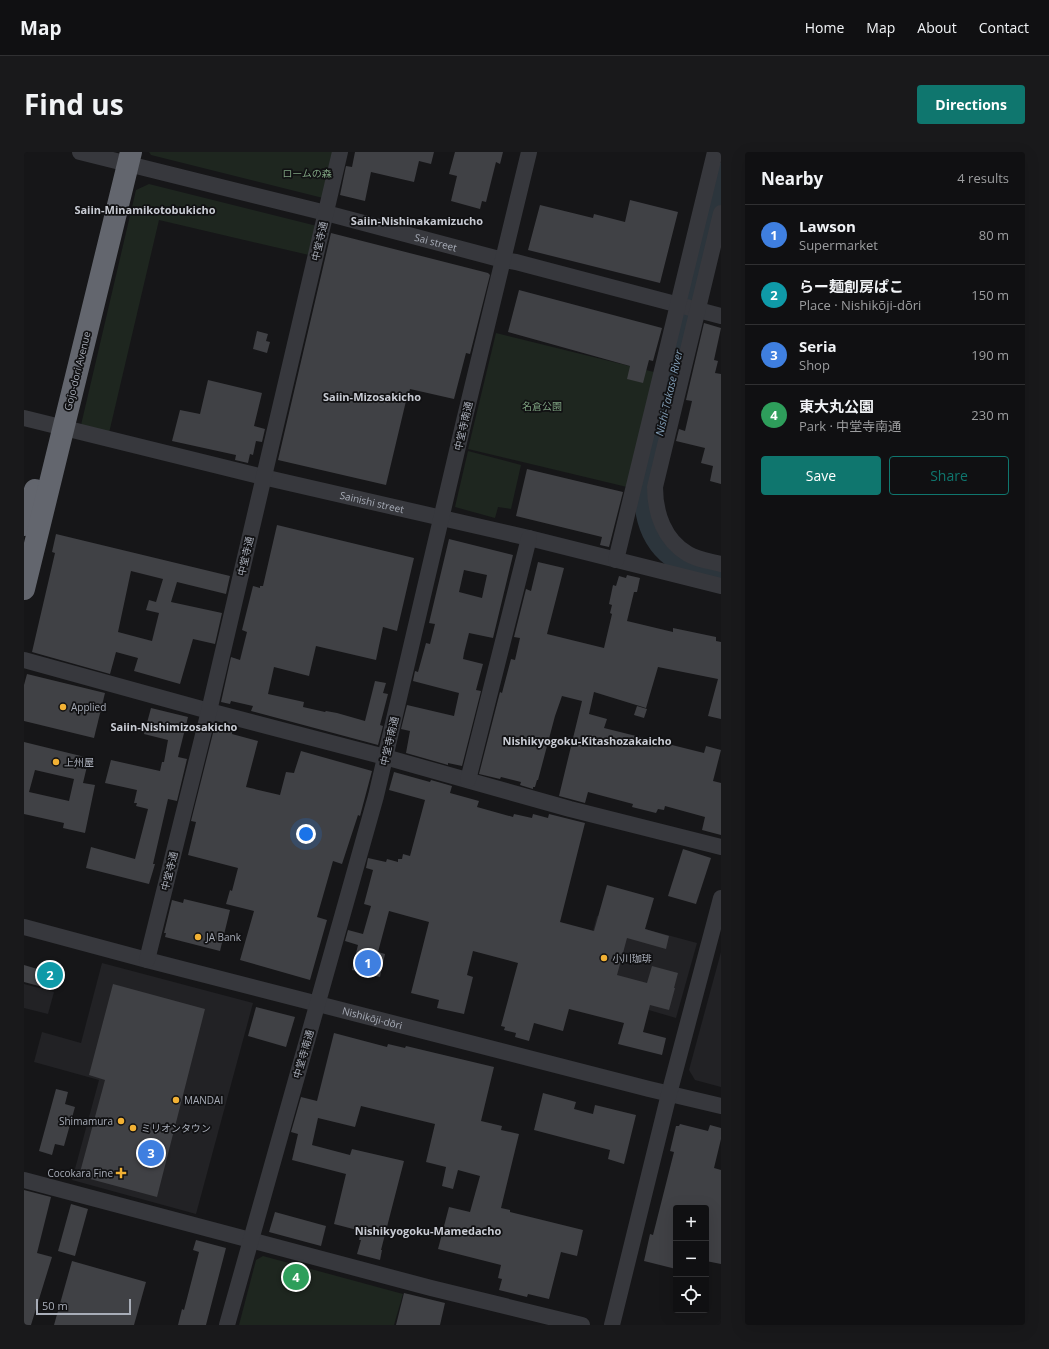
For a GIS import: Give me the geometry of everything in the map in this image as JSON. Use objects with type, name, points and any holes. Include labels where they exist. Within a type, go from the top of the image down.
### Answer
[{"type":"highway","name":"Gojo-dori Avenue","points":[[24,589],[57,427],[123,157]]},
{"type":"highway","name":"Gojo-dori Avenue","points":[[24,525],[38,479],[57,427]]},
{"type":"street","name":"Sai street","points":[[80,152],[123,157],[326,213],[689,308]]},
{"type":"street","name":"中堂寺通","points":[[147,960],[209,711],[340,152]]},
{"type":"street","name":"中堂寺南通","points":[[227,1325],[316,1004],[376,796],[529,152]]},
{"type":"street","points":[[715,152],[689,308],[655,487],[655,499],[658,514],[670,539],[688,554],[699,559],[721,564]]},
{"type":"street","points":[[616,560],[689,308],[721,213]]},
{"type":"street","points":[[689,308],[721,316]]},
{"type":"street","name":"Sainishi street","points":[[24,418],[263,477],[529,538],[721,586]]},
{"type":"street","points":[[468,780],[529,538]]},
{"type":"street","points":[[24,660],[209,711],[385,757],[570,809],[721,847]]},
{"type":"street","points":[[612,1325],[669,1094],[721,898]]},
{"type":"street","name":"Nishikōji-dōri","points":[[24,927],[316,1004],[721,1106]]},
{"type":"street","points":[[24,1180],[431,1288],[582,1325]]},
{"type":"shaded area","name":"小川珈琲","points":[[597,916],[697,943],[676,1018],[577,989]]},
{"type":"shaded area","points":[[721,952],[721,1087],[695,1080],[689,1070]]},
{"type":"shaded area","points":[[102,963],[253,1003],[196,1214],[72,1180],[99,1080],[34,1062],[42,1032],[81,1043]]},
{"type":"shaded area","points":[[24,984],[54,992],[48,1014],[24,1008]]},
{"type":"green space","name":"ロームの森","points":[[149,152],[334,152],[323,198],[151,155]]},
{"type":"green space","points":[[149,184],[317,226],[309,255],[159,220],[109,433],[81,425],[136,190]]},
{"type":"green space","name":"名倉公園","points":[[496,333],[654,372],[627,487],[468,449]]},
{"type":"green space","points":[[468,451],[521,465],[511,509],[498,507],[495,518],[455,507]]},
{"type":"green space","points":[[263,1256],[403,1294],[394,1325],[239,1325],[256,1260]]},
{"type":"building","points":[[355,152],[434,152],[431,164],[419,161],[414,182],[371,172],[365,201],[340,195],[346,166],[352,167]]},
{"type":"building","points":[[455,152],[503,152],[500,164],[496,162],[486,202],[482,201],[480,209],[451,201],[457,176],[449,174]]},
{"type":"building","points":[[630,200],[678,212],[660,283],[528,250],[540,205],[593,218],[594,214],[625,222]]},
{"type":"building","points":[[331,233],[488,273],[490,275],[470,354],[466,353],[454,399],[410,389],[386,485],[278,460]]},
{"type":"building","points":[[519,290],[662,328],[653,361],[649,360],[643,383],[627,379],[630,366],[508,332]]},
{"type":"building","points":[[704,323],[721,328],[714,360],[718,361],[715,373],[721,374],[721,484],[710,481],[713,466],[701,463],[705,448],[676,441],[679,429],[685,431],[692,401],[686,400]]},
{"type":"building","points":[[257,331],[268,334],[266,341],[270,342],[267,353],[253,349]]},
{"type":"building","points":[[208,380],[262,393],[254,426],[265,429],[262,442],[256,441],[253,455],[250,454],[248,463],[235,460],[236,455],[172,441],[180,410],[200,414]]},
{"type":"building","points":[[527,469],[623,492],[609,547],[600,545],[602,537],[516,516]]},
{"type":"building","points":[[277,525],[414,558],[397,631],[383,627],[376,660],[316,646],[309,676],[274,667],[268,694],[304,702],[303,707],[337,713],[365,721],[375,681],[386,683],[383,693],[388,694],[380,725],[383,726],[378,745],[251,711],[253,706],[231,701],[230,704],[221,702],[231,657],[240,660],[247,632],[242,630],[253,586],[260,588],[260,586],[263,586]]},
{"type":"building","points":[[56,534],[230,576],[226,594],[177,582],[171,602],[222,613],[215,644],[193,639],[180,684],[134,671],[138,658],[116,652],[110,674],[32,652],[55,553],[52,552]],"holes":[[[131,571],[163,579],[156,602],[149,600],[146,610],[159,613],[152,641],[118,632]]]},
{"type":"building","points":[[449,539],[513,555],[493,638],[469,633],[464,653],[463,659],[483,664],[476,690],[481,691],[462,766],[448,763],[448,765],[406,753],[410,731],[401,729],[407,705],[454,716],[459,693],[413,681],[415,671],[418,672],[426,643],[430,644],[435,624],[429,623]],"holes":[[[464,570],[487,575],[482,598],[459,592]]]},
{"type":"building","points":[[538,562],[564,568],[547,634],[604,648],[612,614],[610,613],[612,605],[609,604],[613,585],[616,586],[619,576],[626,578],[627,575],[640,578],[637,592],[634,592],[627,621],[673,632],[673,628],[716,637],[716,641],[721,642],[721,719],[708,716],[718,679],[658,667],[646,708],[594,692],[589,714],[607,719],[604,728],[704,753],[706,746],[721,750],[713,781],[721,783],[721,835],[702,830],[705,817],[665,806],[664,810],[658,809],[656,813],[632,807],[633,804],[588,792],[585,803],[559,796],[582,701],[562,696],[555,716],[538,780],[533,789],[520,785],[521,782],[479,774],[500,692],[502,693],[511,659],[515,660],[520,638],[514,637],[526,589],[531,591]]},
{"type":"building","name":"Applied","points":[[27,674],[105,693],[94,738],[24,721],[24,685]]},
{"type":"building","points":[[637,706],[647,709],[644,718],[634,715]]},
{"type":"building","points":[[151,708],[188,717],[178,757],[187,759],[177,801],[168,799],[153,864],[155,864],[149,884],[86,868],[91,847],[135,859],[148,809],[136,806],[137,803],[134,803],[137,790],[105,783],[111,760],[160,771],[162,762],[164,762],[168,740],[144,734]]},
{"type":"building","points":[[220,724],[233,727],[232,734],[258,741],[246,787],[280,795],[286,772],[294,773],[301,751],[372,771],[360,816],[358,815],[342,864],[333,861],[317,917],[327,920],[310,980],[240,960],[254,911],[226,904],[230,890],[232,891],[238,868],[188,855],[196,822],[191,821],[215,725],[219,726]]},
{"type":"building","points":[[24,742],[89,758],[83,783],[95,785],[85,833],[63,828],[64,823],[24,814]],"holes":[[[35,770],[74,779],[69,801],[29,792]]]},
{"type":"building","points":[[394,772],[430,782],[431,780],[452,786],[450,793],[479,801],[477,807],[513,817],[514,814],[532,818],[533,814],[548,818],[549,814],[585,823],[560,922],[594,931],[607,885],[654,898],[645,929],[669,936],[666,949],[627,938],[617,975],[647,983],[652,966],[678,973],[669,1010],[650,1005],[643,1032],[666,1038],[662,1055],[618,1044],[624,1023],[569,1009],[563,1031],[534,1023],[529,1041],[515,1037],[516,1033],[504,1030],[505,1027],[501,1026],[518,963],[473,951],[467,975],[473,977],[464,1014],[437,1008],[439,1000],[411,993],[429,922],[389,911],[378,952],[385,954],[380,977],[352,970],[358,945],[345,941],[348,930],[363,934],[371,906],[364,904],[373,870],[366,868],[368,858],[386,862],[387,859],[398,862],[398,859],[402,859],[403,854],[410,856],[425,800],[389,790]]},
{"type":"building","points":[[683,849],[711,858],[696,904],[668,896]]},
{"type":"building","points":[[184,899],[230,910],[220,951],[165,937],[166,933],[164,933],[172,900],[183,903]]},
{"type":"building","points":[[46,960],[61,964],[54,990],[24,982],[24,965],[44,971]]},
{"type":"building","name":"ミリオンタウン","points":[[113,984],[205,1009],[157,1197],[79,1176],[105,1080],[89,1075]]},
{"type":"building","points":[[256,1007],[295,1017],[286,1047],[248,1036]]},
{"type":"building","points":[[334,1033],[387,1047],[388,1044],[405,1048],[406,1046],[494,1067],[481,1121],[502,1126],[501,1130],[519,1134],[501,1208],[510,1210],[510,1212],[583,1230],[577,1256],[561,1252],[549,1299],[528,1294],[527,1297],[499,1290],[502,1279],[498,1278],[501,1265],[438,1249],[449,1207],[470,1212],[480,1176],[458,1170],[453,1189],[442,1186],[446,1167],[426,1162],[435,1124],[361,1106],[355,1127],[318,1118],[312,1145],[350,1155],[352,1149],[404,1161],[381,1250],[380,1260],[357,1254],[361,1240],[359,1240],[361,1231],[334,1224],[346,1174],[292,1160],[298,1134],[291,1132],[301,1097],[317,1101]]},
{"type":"building","points":[[56,1089],[68,1092],[65,1104],[75,1107],[64,1146],[55,1144],[52,1155],[39,1151]]},
{"type":"building","points":[[543,1093],[576,1102],[574,1109],[593,1114],[595,1105],[636,1115],[624,1164],[608,1159],[610,1150],[534,1130]]},
{"type":"building","points":[[680,1124],[708,1131],[710,1125],[721,1128],[721,1139],[714,1168],[721,1170],[721,1264],[709,1262],[709,1205],[673,1205],[673,1268],[644,1261],[650,1234],[653,1235],[674,1152],[670,1151],[676,1126],[679,1126]]},
{"type":"building","points":[[24,1190],[51,1197],[37,1253],[52,1257],[31,1325],[24,1325]]},
{"type":"building","points":[[71,1204],[88,1209],[75,1256],[58,1251]]},
{"type":"building","points":[[275,1212],[326,1226],[321,1246],[269,1232]]},
{"type":"building","points":[[196,1240],[226,1248],[206,1325],[178,1325],[182,1309],[184,1310],[199,1252],[193,1250]]},
{"type":"building","points":[[72,1261],[146,1282],[134,1325],[54,1325]]},
{"type":"building","points":[[404,1293],[445,1303],[440,1325],[396,1325]]},
{"type":"waterway","name":"Nishi-Takase River","points":[[721,174],[695,288],[647,481],[646,495],[649,520],[653,532],[668,552],[678,560],[691,566],[721,574]]},
{"type":"waterway","name":"Nishi-Takase River","points":[[693,267],[697,279]]},
{"type":"waterway","name":"Nishi-Takase River","points":[[653,432],[657,443]]},
{"type":"place","name":"Applied","points":[[63,707]]},
{"type":"place","name":"上州屋","points":[[56,762]]},
{"type":"place","name":"JA Bank","points":[[198,937]]},
{"type":"place","name":"小川珈琲","points":[[604,958]]},
{"type":"place","name":"Lawson","points":[[368,963]]},
{"type":"place","name":"らー麺創房ぱこ","points":[[50,975]]},
{"type":"place","name":"MANDAI","points":[[176,1100]]},
{"type":"place","name":"Shimamura","points":[[121,1121]]},
{"type":"place","name":"ミリオンタウン","points":[[133,1128]]},
{"type":"place","name":"Seria","points":[[151,1153]]},
{"type":"place","name":"Cocokara Fine","points":[[121,1173]]},
{"type":"place","name":"東大丸公園","points":[[296,1277]]},
{"type":"district","name":"Saiin-Minamikotobukicho","points":[[145,210]]},
{"type":"district","name":"Saiin-Nishinakamizucho","points":[[417,221]]},
{"type":"district","name":"Saiin-Mizosakicho","points":[[372,397]]},
{"type":"district","name":"Saiin-Nishimizosakicho","points":[[174,727]]},
{"type":"district","name":"Nishikyogoku-Kitashozakaicho","points":[[587,741]]},
{"type":"district","name":"Nishikyogoku-Mamedacho","points":[[428,1231]]}]
